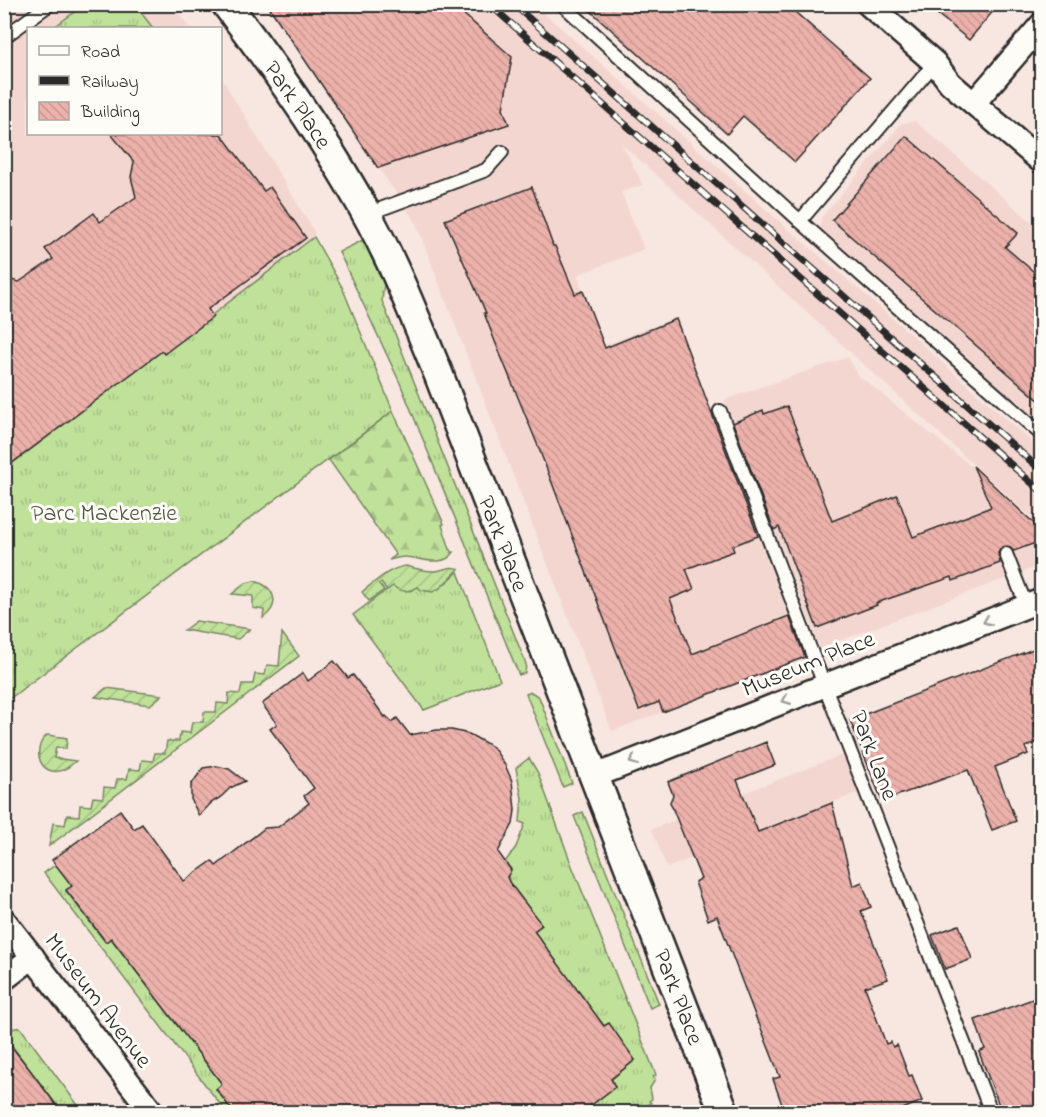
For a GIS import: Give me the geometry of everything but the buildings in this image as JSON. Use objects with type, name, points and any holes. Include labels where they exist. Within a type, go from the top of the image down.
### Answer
[{"type":"street","name":"Park Place","points":[[226,4],[314,128],[366,214],[391,262],[438,373],[724,1113]]},
{"type":"street","points":[[868,4],[934,63],[950,83],[1041,162]]},
{"type":"street","points":[[974,102],[1041,24]]},
{"type":"street","name":"Museum Place","points":[[595,776],[1034,603]]},
{"type":"street","name":"Museum Avenue","points":[[4,920],[152,1113]]},
{"type":"street","points":[[4,978],[33,957]]},
{"type":"lane","points":[[4,37],[50,4]]},
{"type":"lane","points":[[562,4],[800,221],[1041,435]]},
{"type":"lane","points":[[800,221],[934,63]]},
{"type":"lane","points":[[366,214],[486,170],[502,152]]},
{"type":"lane","name":"Park Lane","points":[[720,411],[991,1113]]},
{"type":"lane","points":[[1006,554],[1034,603]]},
{"type":"shaded area","points":[[5,5],[172,5],[189,27],[27,27],[27,135],[222,135],[222,79],[315,233],[312,239],[212,314],[213,317],[5,469]]},
{"type":"shaded area","points":[[267,5],[535,5],[1041,450],[1041,526],[622,144],[643,185],[621,192],[644,249],[577,275],[602,346],[675,318],[789,616],[711,647],[728,687],[612,731],[415,221]]},
{"type":"shaded area","points":[[915,121],[1041,230],[1041,424],[820,230],[821,218],[901,124]]},
{"type":"shaded area","points":[[848,357],[860,379],[862,378],[984,477],[1041,530],[1041,565],[820,648],[724,400]]},
{"type":"shaded area","points":[[844,754],[859,792],[667,868],[652,829]]},
{"type":"green space","points":[[84,5],[135,5],[152,27],[54,27]]},
{"type":"green space","name":"Parc Mackenzie","points":[[314,237],[342,287],[393,411],[5,702],[5,469],[162,351],[213,317],[212,315]]},
{"type":"green space","points":[[363,240],[384,284],[382,301],[526,664],[525,673],[519,675],[400,383],[339,252]]},
{"type":"green space","points":[[393,411],[444,524],[442,525],[451,552],[454,552],[444,560],[430,561],[404,557],[389,560],[396,555],[329,460]]},
{"type":"green space","points":[[406,566],[431,571],[459,569],[433,592],[421,590],[418,587],[405,591],[393,586],[387,590],[381,583],[379,584],[384,590],[369,601],[362,592],[388,572]]},
{"type":"green space","points":[[458,572],[500,680],[424,710],[353,615],[393,585],[410,591],[418,586],[440,588]]},
{"type":"green space","points":[[254,581],[267,587],[273,596],[272,607],[263,618],[264,610],[253,608],[253,596],[232,594],[246,583]]},
{"type":"green space","points":[[196,621],[250,629],[238,639],[184,630]]},
{"type":"green space","points":[[282,633],[299,656],[49,846],[53,823],[65,825],[67,815],[79,816],[80,805],[91,806],[93,797],[103,798],[104,787],[115,788],[117,779],[127,779],[129,769],[140,770],[142,760],[153,761],[155,753],[165,753],[167,741],[179,741],[180,732],[190,733],[192,722],[203,722],[204,712],[216,712],[217,703],[228,704],[229,693],[240,694],[242,684],[253,684],[255,674],[265,675],[267,665],[279,666]]},
{"type":"green space","points":[[106,688],[162,695],[150,705],[95,697]]},
{"type":"green space","points":[[531,692],[539,697],[572,783],[563,787],[526,694]]},
{"type":"green space","points":[[47,735],[67,738],[66,749],[56,747],[54,758],[76,761],[65,769],[55,771],[44,766],[40,761],[39,748]]},
{"type":"green space","points":[[529,758],[538,773],[572,866],[656,1075],[653,1077],[655,1080],[650,1088],[652,1099],[649,1101],[651,1103],[639,1112],[581,1112],[615,1087],[612,1079],[635,1060],[609,1024],[604,1026],[534,931],[542,925],[509,882],[508,875],[511,869],[505,862],[516,847],[525,824],[520,822],[522,798],[516,768]]},
{"type":"green space","points":[[583,812],[659,1004],[650,1008],[574,816]]},
{"type":"green space","points":[[82,846],[71,887],[66,891],[105,942],[112,940],[222,1084],[216,1089],[234,1112],[226,1112],[44,873]]},
{"type":"green space","points":[[5,1027],[12,1029],[20,1027],[83,1112],[62,1112],[10,1043],[5,1047]]},
{"type":"railway","points":[[489,4],[1042,492]]},
{"type":"railway","points":[[513,4],[1042,471]]}]
